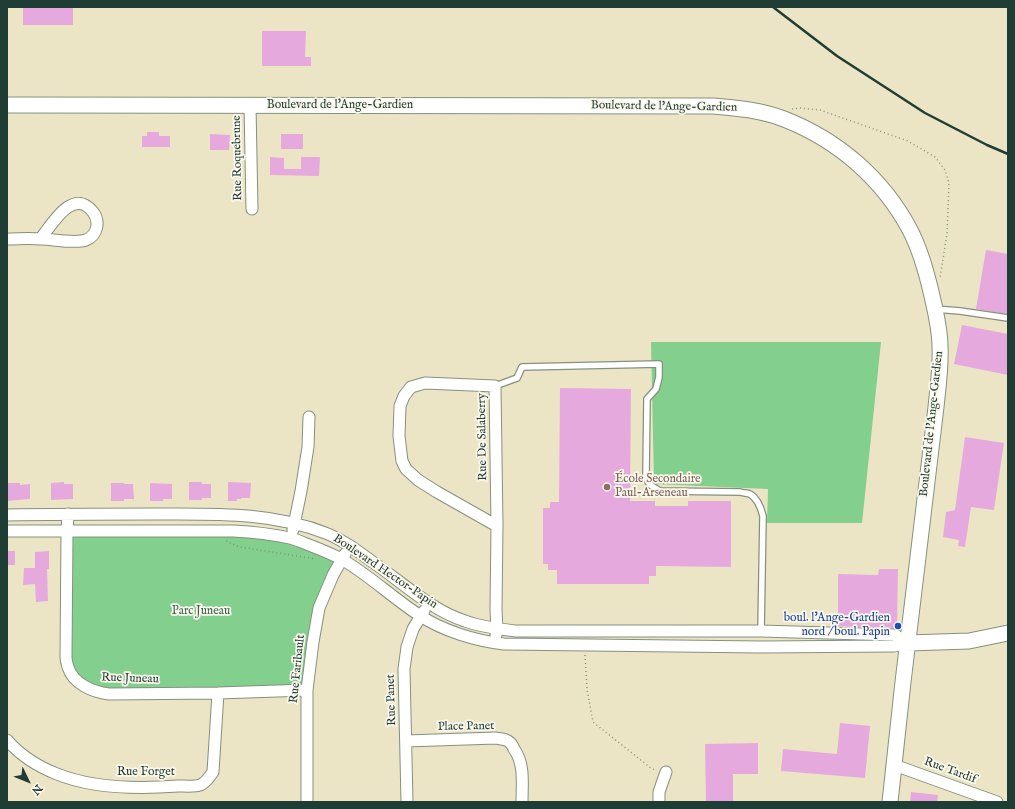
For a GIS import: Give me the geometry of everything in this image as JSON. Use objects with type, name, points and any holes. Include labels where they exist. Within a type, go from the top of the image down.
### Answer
[{"type":"main road","name":"Boulevard de l'Ange-Gardien","points":[[7,105],[713,106],[761,112],[790,121],[804,127],[843,151],[876,181],[894,204],[911,232],[929,280],[940,345],[940,367],[936,407],[890,802]]},
{"type":"main road","points":[[912,610],[916,625],[920,631],[928,639],[938,643]]},
{"type":"main road","name":"Boulevard Hector-Papin","points":[[908,643],[969,641],[1008,633]]},
{"type":"main road","points":[[905,666],[911,656],[915,653],[921,649],[938,643]]},
{"type":"street","name":"Rue Roquebrune","points":[[250,106],[252,209]]},
{"type":"street","points":[[7,239],[42,238],[70,241],[87,240],[97,229],[98,223],[96,216],[86,205],[80,203],[73,204],[62,212],[42,238]]},
{"type":"street","name":"Rue De Salaberry","points":[[495,643],[497,629],[497,526],[495,386],[425,382],[411,387],[404,396],[400,406],[399,436],[402,461],[406,469],[418,480],[437,492],[497,526]]},
{"type":"street","points":[[291,538],[302,491],[308,447],[309,417]]},
{"type":"street","name":"Rue Juneau","points":[[68,514],[66,657],[68,667],[74,678],[85,687],[103,693],[218,693],[307,690]]},
{"type":"street","name":"Boulevard Hector-Papin","points":[[7,515],[230,515],[252,516],[295,523],[329,534],[350,546],[429,603],[447,613],[465,621],[497,629],[516,631],[761,631],[895,635],[908,643]]},
{"type":"street","name":"Boulevard Hector-Papin","points":[[7,532],[232,531],[291,538],[318,548],[342,560],[361,572],[420,616],[457,633],[495,643],[761,647],[894,646],[908,643]]},
{"type":"street","name":"Rue Faribault","points":[[307,802],[307,690],[312,642],[319,608],[333,575],[350,546]]},
{"type":"street","name":"Rue Panet","points":[[407,802],[404,669],[407,647],[413,629],[429,603]]},
{"type":"street","points":[[761,631],[761,647]]},
{"type":"street","name":"Rue Forget","points":[[7,740],[40,767],[56,774],[82,782],[129,787],[199,785],[207,780],[213,772],[218,693]]},
{"type":"street","name":"Place Panet","points":[[406,741],[496,738],[508,741],[518,753],[520,760],[522,771],[522,802]]},
{"type":"street","name":"Rue Tardif","points":[[894,765],[997,802]]},
{"type":"street","points":[[659,802],[659,792],[666,772]]},
{"type":"lane","points":[[935,309],[966,311],[1008,318]]},
{"type":"lane","points":[[495,386],[517,378],[522,367],[659,364],[659,377],[656,389],[647,399],[646,481],[660,491],[740,492],[751,494],[756,500],[761,507],[763,516],[761,631]]},
{"type":"path","points":[[788,110],[800,108],[820,110],[908,141],[935,157],[945,170],[949,183],[947,234],[940,279]]},
{"type":"path","points":[[226,542],[240,547],[322,560]]},
{"type":"path","points":[[586,645],[587,689],[593,722],[652,769],[666,772]]},
{"type":"green space","points":[[651,342],[881,342],[862,523],[767,523],[768,489],[654,484]]},
{"type":"green space","name":"Parc Juneau","points":[[67,532],[255,533],[342,560],[319,608],[307,690],[109,694],[71,673]]},
{"type":"building","points":[[23,7],[73,7],[73,25],[23,25]]},
{"type":"building","points":[[262,31],[306,31],[305,57],[311,57],[311,66],[262,66]]},
{"type":"building","points":[[147,132],[159,132],[159,136],[170,136],[170,147],[142,147],[142,136],[147,136]]},
{"type":"building","points":[[210,134],[230,135],[229,150],[210,150]]},
{"type":"building","points":[[281,134],[303,134],[303,149],[281,149]]},
{"type":"building","points":[[270,157],[284,158],[284,169],[301,169],[301,157],[320,157],[319,176],[270,175]]},
{"type":"building","points":[[986,250],[1008,254],[1007,314],[976,309]]},
{"type":"building","points":[[962,325],[1008,334],[1008,375],[954,364]]},
{"type":"building","points":[[560,388],[631,389],[630,501],[655,501],[655,506],[688,506],[688,501],[731,501],[731,567],[656,566],[656,576],[649,576],[649,584],[557,584],[557,570],[548,570],[548,564],[543,564],[543,508],[550,508],[550,502],[559,502]]},
{"type":"building","points":[[965,437],[1004,443],[994,510],[971,507],[965,547],[958,546],[959,540],[943,537],[946,512],[955,510]]},
{"type":"building","points":[[64,482],[64,484],[73,484],[73,499],[51,500],[51,483]]},
{"type":"building","points":[[189,482],[211,484],[211,498],[189,500]]},
{"type":"building","points":[[228,482],[251,483],[250,498],[241,498],[237,499],[237,501],[228,501]]},
{"type":"building","points":[[7,483],[20,483],[20,485],[30,484],[30,499],[7,501]]},
{"type":"building","points":[[111,483],[133,484],[134,499],[111,501]]},
{"type":"building","points":[[150,483],[172,484],[172,499],[150,501]]},
{"type":"building","points":[[7,551],[15,551],[15,565],[7,565]]},
{"type":"building","points":[[49,551],[49,569],[47,569],[48,601],[36,602],[35,584],[23,585],[24,568],[35,568],[35,552]]},
{"type":"building","points":[[879,569],[898,569],[897,629],[838,626],[838,574],[878,575]]},
{"type":"building","points":[[840,723],[870,726],[865,778],[781,771],[783,749],[837,754]]},
{"type":"building","points":[[758,743],[758,774],[733,774],[733,802],[706,802],[705,744]]},
{"type":"building","points":[[911,792],[938,795],[937,802],[910,802]]},
{"type":"railway","points":[[773,7],[837,56],[925,113],[987,145],[1008,154]]},
{"type":"place","name":"École Secondaire Paul-Arseneau","points":[[607,487]]},
{"type":"place","name":"boul. l'Ange-Gardien nord / boul. Papin","points":[[898,626]]}]
